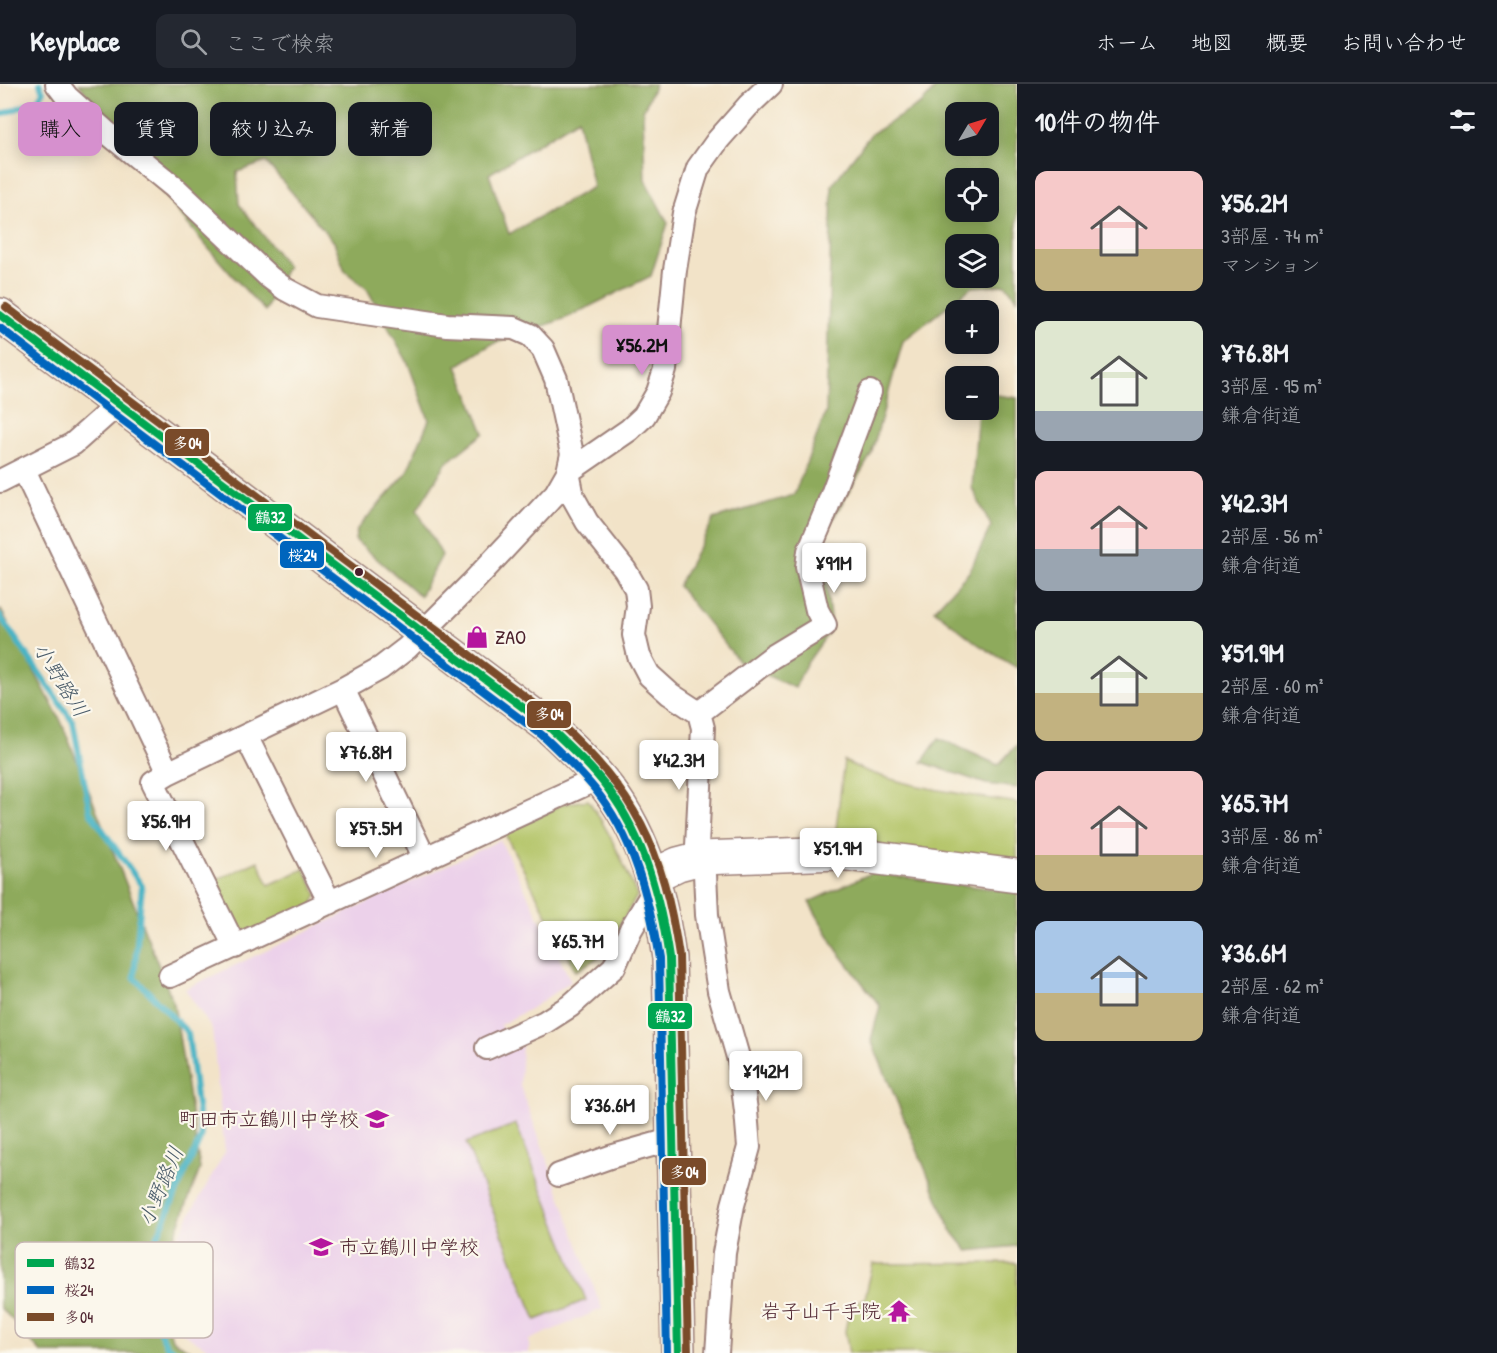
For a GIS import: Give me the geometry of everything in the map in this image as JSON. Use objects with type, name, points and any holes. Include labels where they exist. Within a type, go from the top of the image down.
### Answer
[{"type":"main road","points":[[0,315],[549,727],[599,778],[626,814],[654,881],[664,915],[669,958],[678,1353]]},
{"type":"main road","points":[[654,881],[678,864],[701,858],[839,854],[1017,876]]},
{"type":"street","points":[[57,84],[67,97],[174,187],[269,277],[285,289],[316,306],[447,325],[514,328],[530,335],[543,349],[556,379],[572,454],[568,472],[556,493],[407,648],[381,668],[343,689],[153,782],[236,947]]},
{"type":"street","points":[[568,472],[629,430],[644,416],[658,393],[665,370],[675,270],[684,213],[698,168],[717,140],[771,84]]},
{"type":"street","points":[[699,713],[772,657],[825,625],[817,610],[807,567],[808,551],[825,513],[870,392]]},
{"type":"street","points":[[0,481],[73,444],[118,404]]},
{"type":"street","points":[[24,470],[168,773]]},
{"type":"street","points":[[568,472],[573,497],[587,522],[625,570],[636,589],[638,606],[634,635],[639,656],[649,675],[670,694],[699,713],[703,728],[697,846],[705,874],[707,915],[719,991],[740,1064],[749,1147],[733,1205],[724,1253],[717,1353]]},
{"type":"street","points":[[343,689],[426,859]]},
{"type":"street","points":[[246,736],[330,903]]},
{"type":"street","points":[[170,976],[599,778]]},
{"type":"street","points":[[487,1048],[545,1022],[570,1006],[614,967],[654,881]]},
{"type":"street","points":[[559,1175],[610,1157],[673,1140]]},
{"type":"shaded area","name":"町田市立鶴川中学校","points":[[500,840],[571,981],[535,1006],[500,1025],[512,1050],[522,1044],[520,1086],[602,1309],[529,1340],[529,1353],[215,1353],[191,1338],[213,1338],[213,1242],[175,1242],[225,1152],[212,1029],[185,989]]},
{"type":"green space","points":[[79,84],[655,84],[643,111],[645,180],[668,223],[651,276],[566,318],[490,345],[457,366],[484,433],[446,463],[417,510],[442,555],[420,596],[355,540],[357,529],[406,474],[429,420],[408,363],[367,289],[345,271],[334,242],[266,162],[237,172],[239,204],[287,266],[265,311],[192,229],[134,156],[198,156],[198,102],[114,102],[114,130],[102,114],[102,102],[93,102]],"holes":[[[578,119],[593,187],[509,234],[489,174]]]},
{"type":"green space","points":[[939,84],[1017,84],[1017,299],[1006,285],[999,285],[999,234],[945,234],[945,288],[971,288],[955,300],[945,300],[945,308],[903,341],[871,455],[822,537],[831,629],[805,666],[795,688],[741,664],[678,586],[714,519],[794,495],[826,412],[832,185],[871,134],[922,103]]},
{"type":"green space","points":[[999,395],[1017,398],[1017,668],[979,645],[934,610],[969,572],[991,526],[972,488],[977,420],[999,420]]},
{"type":"green space","points":[[0,608],[61,721],[174,1004],[200,1169],[173,1242],[15,1242],[15,1324],[0,1308]]},
{"type":"green space","points":[[939,738],[998,765],[1017,745],[1017,788],[986,784],[922,762]]},
{"type":"green space","points":[[844,761],[863,770],[905,783],[1017,803],[1017,886],[832,863]]},
{"type":"green space","points":[[588,800],[615,846],[637,896],[602,955],[576,971],[505,834],[562,804]]},
{"type":"green space","points":[[258,861],[269,885],[304,869],[317,894],[312,906],[250,935],[234,930],[211,882]]},
{"type":"green space","points":[[871,873],[1017,892],[1017,1246],[968,1251],[951,1230],[871,1040],[880,1006],[837,950],[809,902]]},
{"type":"green space","points":[[516,1124],[586,1300],[536,1320],[466,1143]]},
{"type":"green space","points":[[1017,1263],[1017,1353],[849,1353],[845,1331],[850,1306],[865,1298],[873,1264]]},
{"type":"green space","points":[[28,1338],[172,1338],[194,1353],[42,1353]]},
{"type":"waterway","points":[[0,115],[37,101],[43,92],[40,84]]},
{"type":"waterway","name":"小野路川","points":[[0,616],[73,722],[90,812],[142,886],[134,977],[188,1033],[201,1137],[155,1242]]},
{"type":"waterway","name":"小野路川","points":[[163,1338],[167,1346],[178,1353]]},
{"type":"transit line","name":"多04","points":[[6,307],[555,719],[583,746],[626,798],[654,853],[664,884],[679,956],[688,1353]]},
{"type":"transit line","name":"鶴32","points":[[0,315],[549,727],[595,773],[622,809],[641,849],[656,892],[669,958],[678,1353]]},
{"type":"transit line","name":"桜24","points":[[0,328],[542,735],[582,774],[608,807],[620,827],[638,869],[645,891],[659,959],[667,1353]]},
{"type":"place","name":"ZAO","points":[[477,637]]},
{"type":"place","name":"町田市立鶴川中学校","points":[[377,1119]]},
{"type":"place","name":"市立鶴川中学校","points":[[321,1247]]},
{"type":"place","name":"岩子山千手院","points":[[899,1311]]}]
